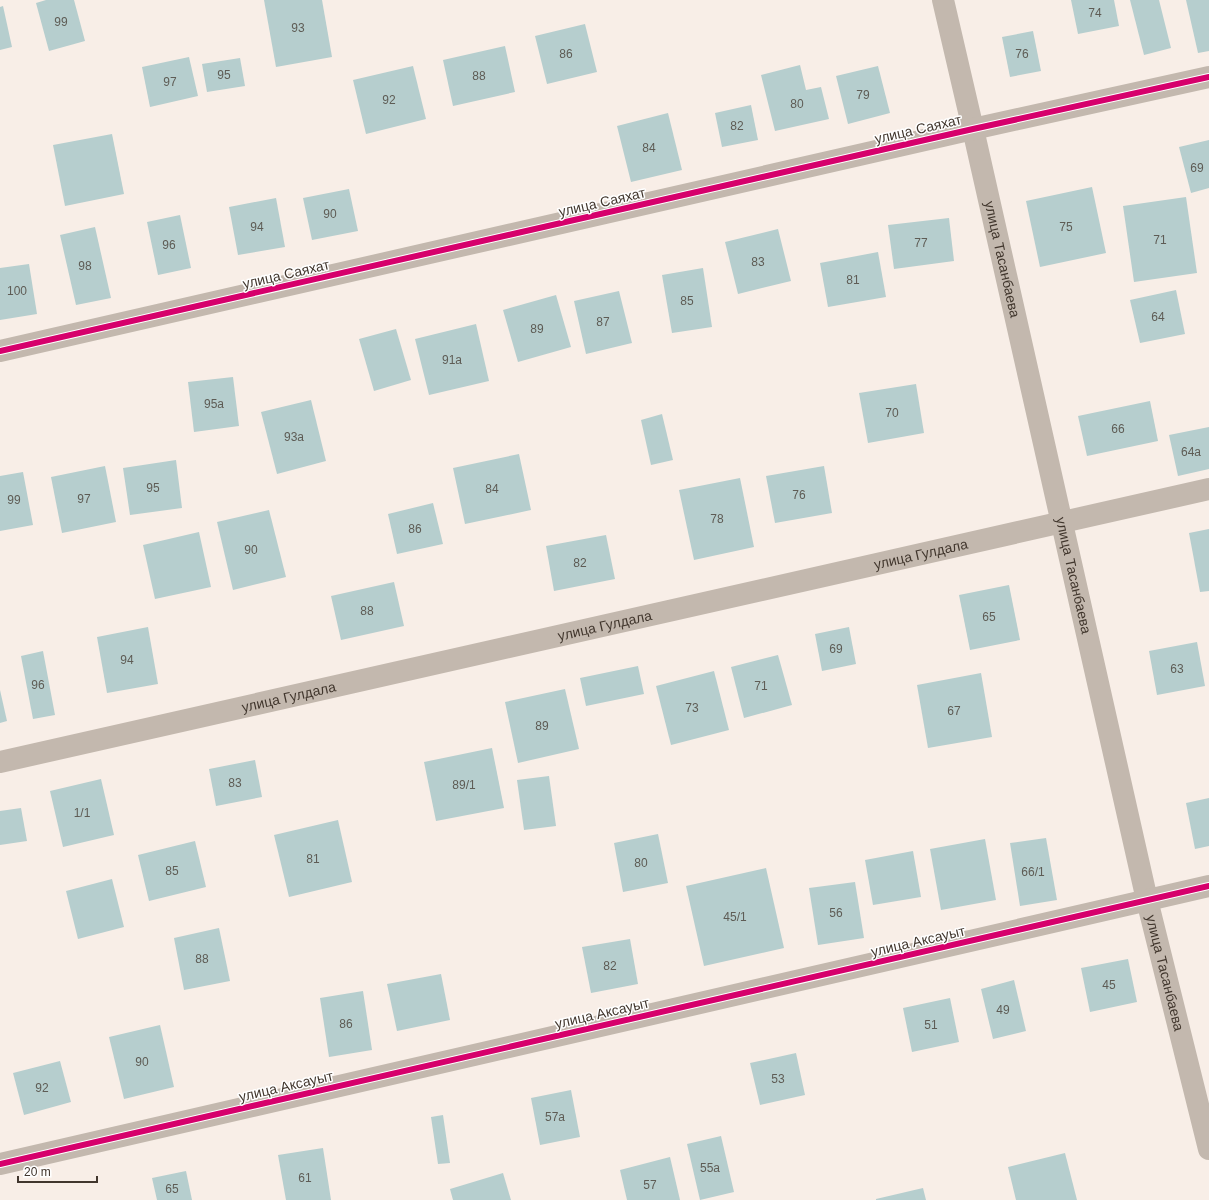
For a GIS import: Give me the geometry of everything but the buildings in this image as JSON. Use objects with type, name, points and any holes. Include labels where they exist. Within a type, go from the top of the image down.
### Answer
[{"type":"street","name":"улица Тасанбаева","points":[[943,0],[1147,900],[1209,1149]]},
{"type":"street","name":"улица Саяхат","points":[[0,351],[973,129],[1209,77]]},
{"type":"street","name":"улица Гулдала","points":[[0,762],[1209,489]]},
{"type":"street","name":"улица Аксауыт","points":[[0,1164],[1209,886]]},
{"type":"cycle path","points":[[0,351],[973,129],[1209,77]]},
{"type":"cycle path","points":[[0,1164],[1209,886]]}]
